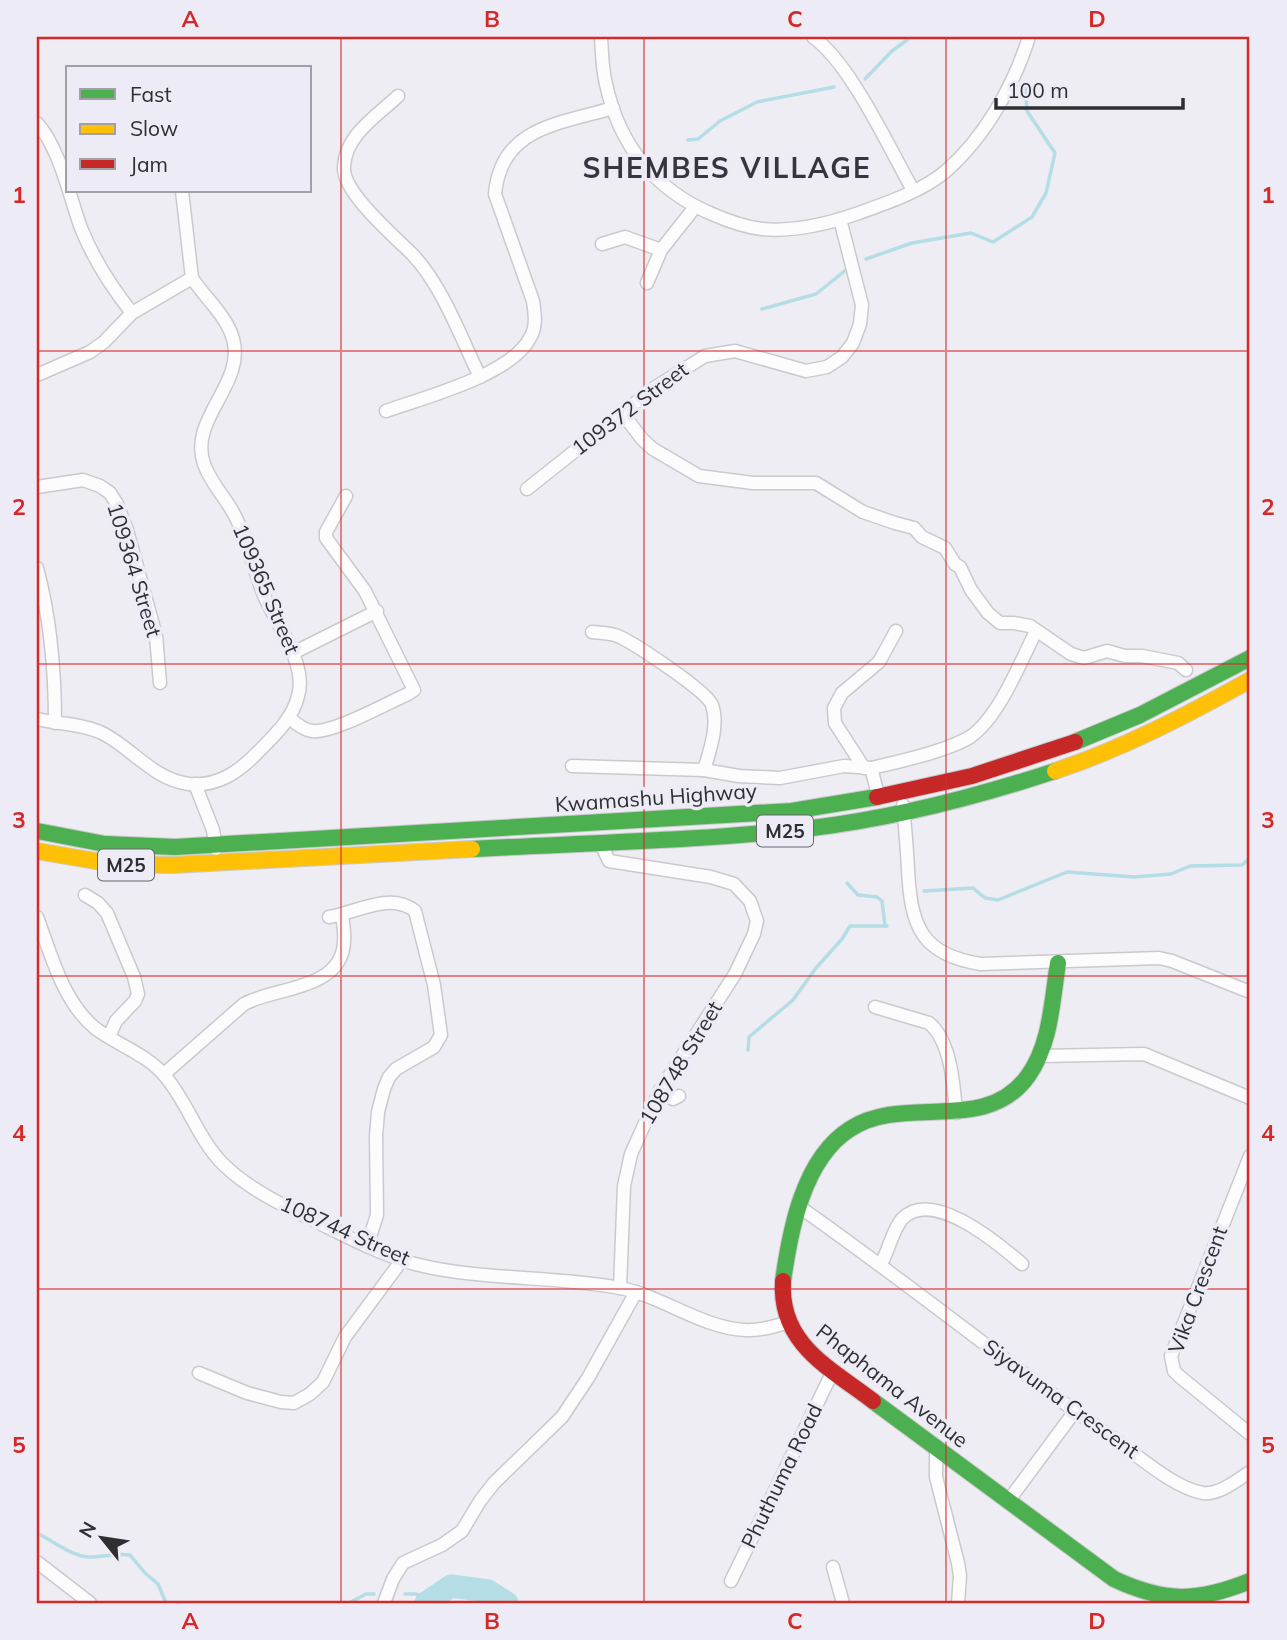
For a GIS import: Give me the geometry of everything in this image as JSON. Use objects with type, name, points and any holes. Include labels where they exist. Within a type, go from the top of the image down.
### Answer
[{"type":"main road","name":"Kwamashu Highway","points":[[37,831],[135,847],[216,845],[792,811],[902,794],[1031,759],[1115,727],[1202,686],[1250,658]]},
{"type":"main road","name":"Kwamashu Highway","points":[[37,851],[113,864],[217,864],[796,830],[904,812],[984,793],[1074,764],[1155,730],[1250,680]]},
{"type":"main road","name":"Phaphama Avenue","points":[[1058,963],[1047,1035],[1030,1074],[1016,1090],[975,1111],[901,1115],[869,1120],[850,1128],[823,1154],[801,1208],[783,1273],[782,1309],[786,1323],[803,1346],[833,1371],[1114,1579],[1144,1598],[1196,1598],[1217,1594],[1250,1581]]},
{"type":"street","points":[[601,37],[605,83],[612,108],[631,146],[652,175],[659,183],[695,207],[733,223],[763,229],[793,229],[840,219],[885,204],[945,172],[987,123],[1007,90],[1029,37]]},
{"type":"street","points":[[813,37],[859,94],[913,190]]},
{"type":"street","points":[[398,96],[361,130],[349,145],[345,154],[345,176],[369,210],[419,262],[435,286],[480,377]]},
{"type":"street","points":[[386,411],[480,377],[523,350],[532,336],[536,319],[529,287],[495,194],[497,176],[503,160],[512,148],[527,136],[612,108]]},
{"type":"street","points":[[37,122],[50,142],[66,186]]},
{"type":"street","points":[[68,192],[83,232],[132,313]]},
{"type":"street","points":[[37,375],[90,352],[104,342],[132,313],[192,278],[182,192]]},
{"type":"street","points":[[647,283],[661,250],[695,207]]},
{"type":"street","name":"109372 Street","points":[[527,489],[673,374],[705,356],[735,351],[806,371],[827,367],[842,357],[853,343],[860,324],[862,304],[840,219]]},
{"type":"street","points":[[602,244],[625,237],[661,250]]},
{"type":"street","name":"109365 Street","points":[[37,719],[95,730],[164,776],[195,784],[215,782],[238,771],[289,717],[298,698],[300,675],[293,653],[266,600],[235,516],[204,464],[201,445],[205,426],[232,372],[235,351],[234,341],[226,323],[192,278]]},
{"type":"street","points":[[623,414],[653,449],[699,475],[717,480],[752,483],[816,483],[863,512],[914,528],[922,537],[945,548],[960,567],[971,590],[1000,623],[1030,626],[1071,654],[1084,658],[1107,651],[1178,663],[1186,670]]},
{"type":"street","name":"109364 Street","points":[[37,487],[83,480],[100,485],[110,493],[117,504],[127,530],[156,636],[160,683]]},
{"type":"street","points":[[289,717],[304,729],[319,731],[337,727],[414,691],[377,611],[326,538],[326,532],[346,496]]},
{"type":"street","points":[[37,568],[52,638],[55,723]]},
{"type":"street","points":[[293,653],[377,611]]},
{"type":"street","points":[[879,798],[868,768],[835,723],[834,708],[842,693],[879,662],[896,631]]},
{"type":"street","points":[[572,766],[704,769],[739,776],[780,778],[844,766],[868,768],[950,746],[978,730],[997,705],[1036,631]]},
{"type":"street","points":[[592,632],[620,637],[657,659],[708,698],[713,711],[713,736],[704,769]]},
{"type":"street","points":[[195,784],[213,830],[217,864]]},
{"type":"street","points":[[902,794],[909,902],[914,921],[940,951],[957,960],[981,964],[1159,958],[1250,992]]},
{"type":"street","name":"108748 Street","points":[[600,842],[610,861],[711,877],[734,884],[742,891],[756,913],[757,921],[754,934],[735,974],[659,1092],[641,1129],[627,1167],[620,1288]]},
{"type":"street","points":[[85,895],[107,913],[137,987],[135,1001],[116,1021],[109,1037]]},
{"type":"street","points":[[329,917],[388,902],[408,906],[415,911],[434,985],[442,1030],[437,1044],[396,1069],[384,1089],[376,1136],[377,1215],[367,1246]]},
{"type":"street","points":[[164,1074],[244,1004],[328,974],[342,953],[342,915]]},
{"type":"street","name":"108744 Street","points":[[37,917],[71,999],[85,1019],[148,1060],[164,1074],[211,1150],[233,1173],[288,1208],[367,1246],[402,1260],[430,1267],[620,1288],[745,1331],[786,1323]]},
{"type":"street","points":[[875,1007],[929,1023],[934,1027],[948,1060],[956,1113]]},
{"type":"street","points":[[1040,1056],[1144,1054],[1250,1098]]},
{"type":"street","points":[[659,1092],[673,1099],[679,1096]]},
{"type":"street","name":"Vika Crescent","points":[[1250,1156],[1171,1356],[1174,1371],[1179,1376],[1250,1434]]},
{"type":"street","name":"Siyavuma Crescent","points":[[801,1208],[881,1264],[1075,1411],[1175,1481],[1195,1491],[1206,1493],[1214,1492],[1250,1472]]},
{"type":"street","points":[[881,1264],[903,1218],[934,1210],[955,1216],[970,1225],[1022,1264]]},
{"type":"street","points":[[199,1373],[247,1393],[294,1403],[323,1382],[345,1337],[402,1260]]},
{"type":"street","points":[[384,1603],[402,1563],[457,1536],[494,1483],[562,1417],[588,1378],[636,1292]]},
{"type":"street","name":"Phuthuma Road","points":[[732,1581],[833,1371]]},
{"type":"street","points":[[1009,1500],[1075,1411]]},
{"type":"street","points":[[936,1447],[936,1477],[960,1576],[958,1603]]},
{"type":"street","points":[[37,1562],[90,1603]]},
{"type":"street","points":[[833,1567],[843,1603]]},
{"type":"waterway","points":[[865,79],[892,51],[911,37]]},
{"type":"waterway","points":[[866,259],[912,243],[971,233],[993,242],[1032,217],[1046,193],[1055,153],[1027,111],[1025,84]]},
{"type":"waterway","points":[[688,140],[698,139],[720,121],[757,102],[834,87]]},
{"type":"waterway","points":[[762,309],[816,294],[846,270]]},
{"type":"waterway","points":[[924,891],[973,888],[985,898],[998,900],[1067,872],[1134,877],[1171,874],[1190,866],[1242,865],[1250,858]]},
{"type":"waterway","points":[[847,883],[858,895],[877,897],[882,901],[885,926]]},
{"type":"waterway","points":[[748,1050],[749,1037],[793,1000],[850,926],[887,926]]},
{"type":"waterway","points":[[37,1533],[82,1556],[130,1555],[158,1584],[166,1603]]},
{"type":"waterway","points":[[426,1603],[451,1586],[488,1591],[507,1603]]},
{"type":"waterway","points":[[349,1603],[366,1594],[374,1594]]},
{"type":"waterway","points":[[405,1594],[432,1599]]},
{"type":"traffic: fast","points":[[1075,742],[1140,715],[1250,658]]},
{"type":"traffic: fast","points":[[472,849],[685,839],[812,828],[874,819],[935,805],[1055,771]]},
{"type":"traffic: fast","points":[[37,831],[105,844],[175,847],[792,811],[877,797]]},
{"type":"traffic: fast","points":[[783,1281],[790,1240],[802,1198],[810,1177],[834,1142],[850,1129],[872,1119],[895,1114],[967,1110],[990,1105],[1010,1094],[1028,1076],[1042,1050],[1058,963]]},
{"type":"traffic: fast","points":[[873,1401],[1114,1579],[1149,1592],[1182,1597],[1214,1593],[1250,1581]]},
{"type":"traffic: slow","points":[[1055,771],[1155,730],[1250,680]]},
{"type":"traffic: slow","points":[[37,851],[113,864],[173,865],[472,849]]},
{"type":"traffic: jam","points":[[877,797],[972,776],[1075,742]]},
{"type":"traffic: jam","points":[[783,1281],[784,1303],[789,1322],[798,1338],[825,1365],[873,1401]]},
{"type":"district","name":"SHEMBES VILLAGE","points":[[727,168]]}]
